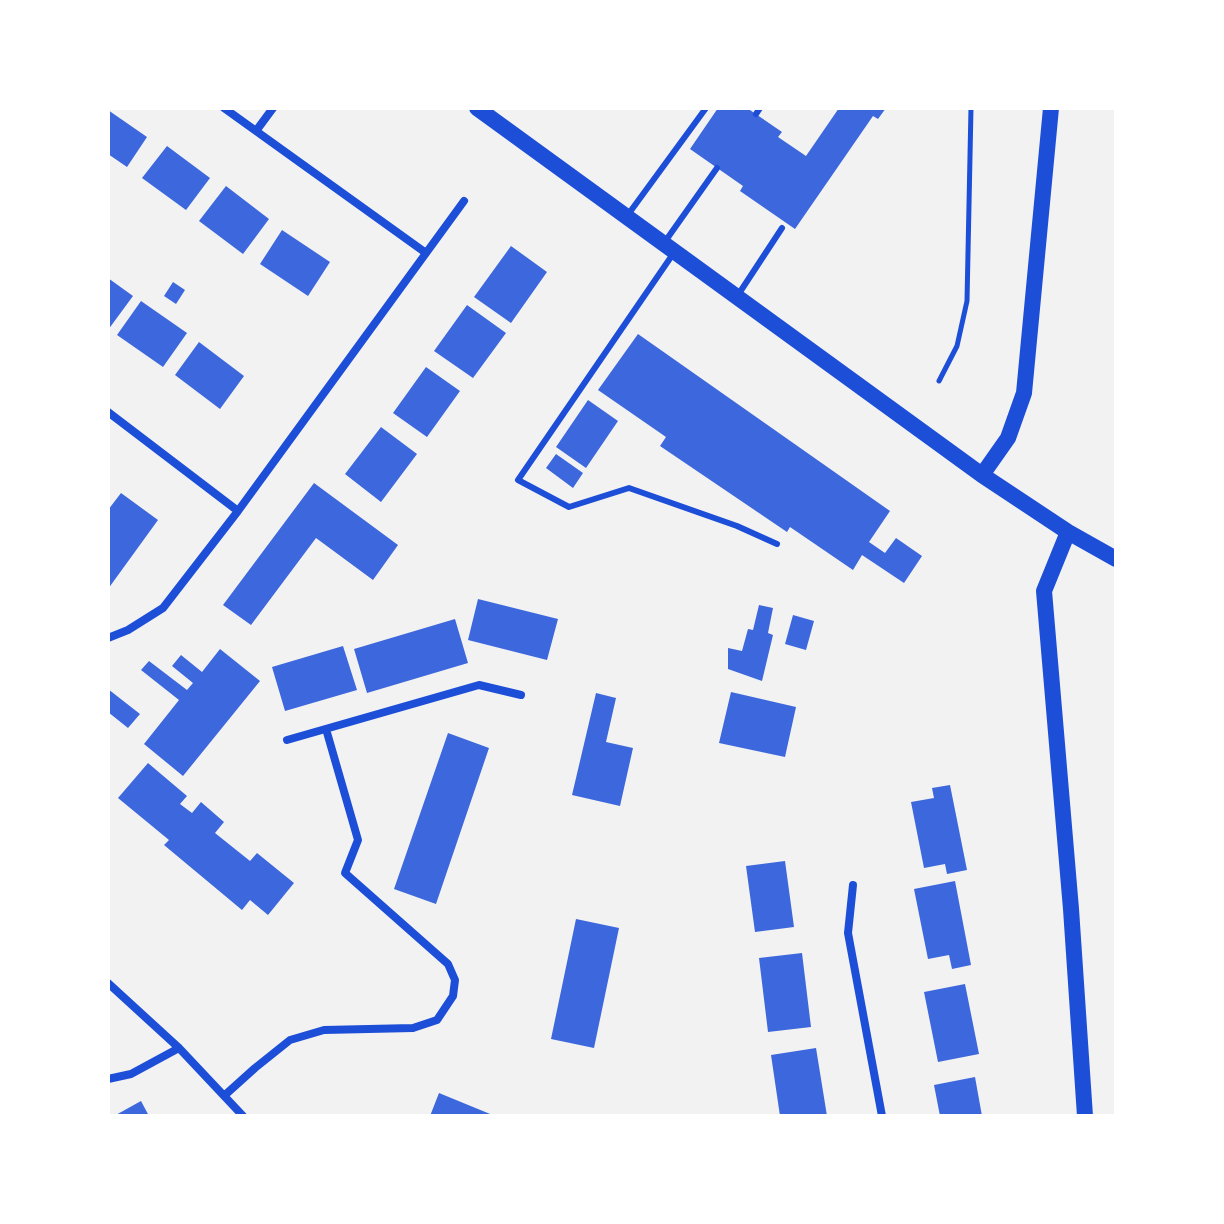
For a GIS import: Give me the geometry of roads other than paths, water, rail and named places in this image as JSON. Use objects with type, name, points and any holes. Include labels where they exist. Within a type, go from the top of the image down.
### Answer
[{"type":"main road","points":[[477,108],[982,475],[1068,532],[1111,556]]},
{"type":"main road","points":[[982,475],[1008,438],[1024,393],[1051,108]]},
{"type":"main road","points":[[1068,532],[1044,591],[1085,1116]]},
{"type":"street","points":[[224,108],[426,253]]},
{"type":"street","points":[[256,131],[273,108]]},
{"type":"street","points":[[108,638],[128,630],[163,608],[238,511],[464,201]]},
{"type":"street","points":[[108,412],[238,511]]},
{"type":"street","points":[[287,740],[479,685],[521,695]]},
{"type":"street","points":[[225,1095],[290,1040],[324,1030],[413,1028],[437,1020],[453,996],[455,980],[448,964],[345,873],[358,840],[326,729]]},
{"type":"street","points":[[853,885],[848,933],[882,1116]]},
{"type":"street","points":[[108,983],[179,1048],[243,1116]]},
{"type":"street","points":[[108,1079],[131,1074],[179,1048]]},
{"type":"lane","points":[[627,216],[706,108]]},
{"type":"lane","points":[[717,168],[670,247],[518,480],[569,507],[629,488],[737,526],[777,544]]},
{"type":"lane","points":[[737,295],[782,228]]}]
